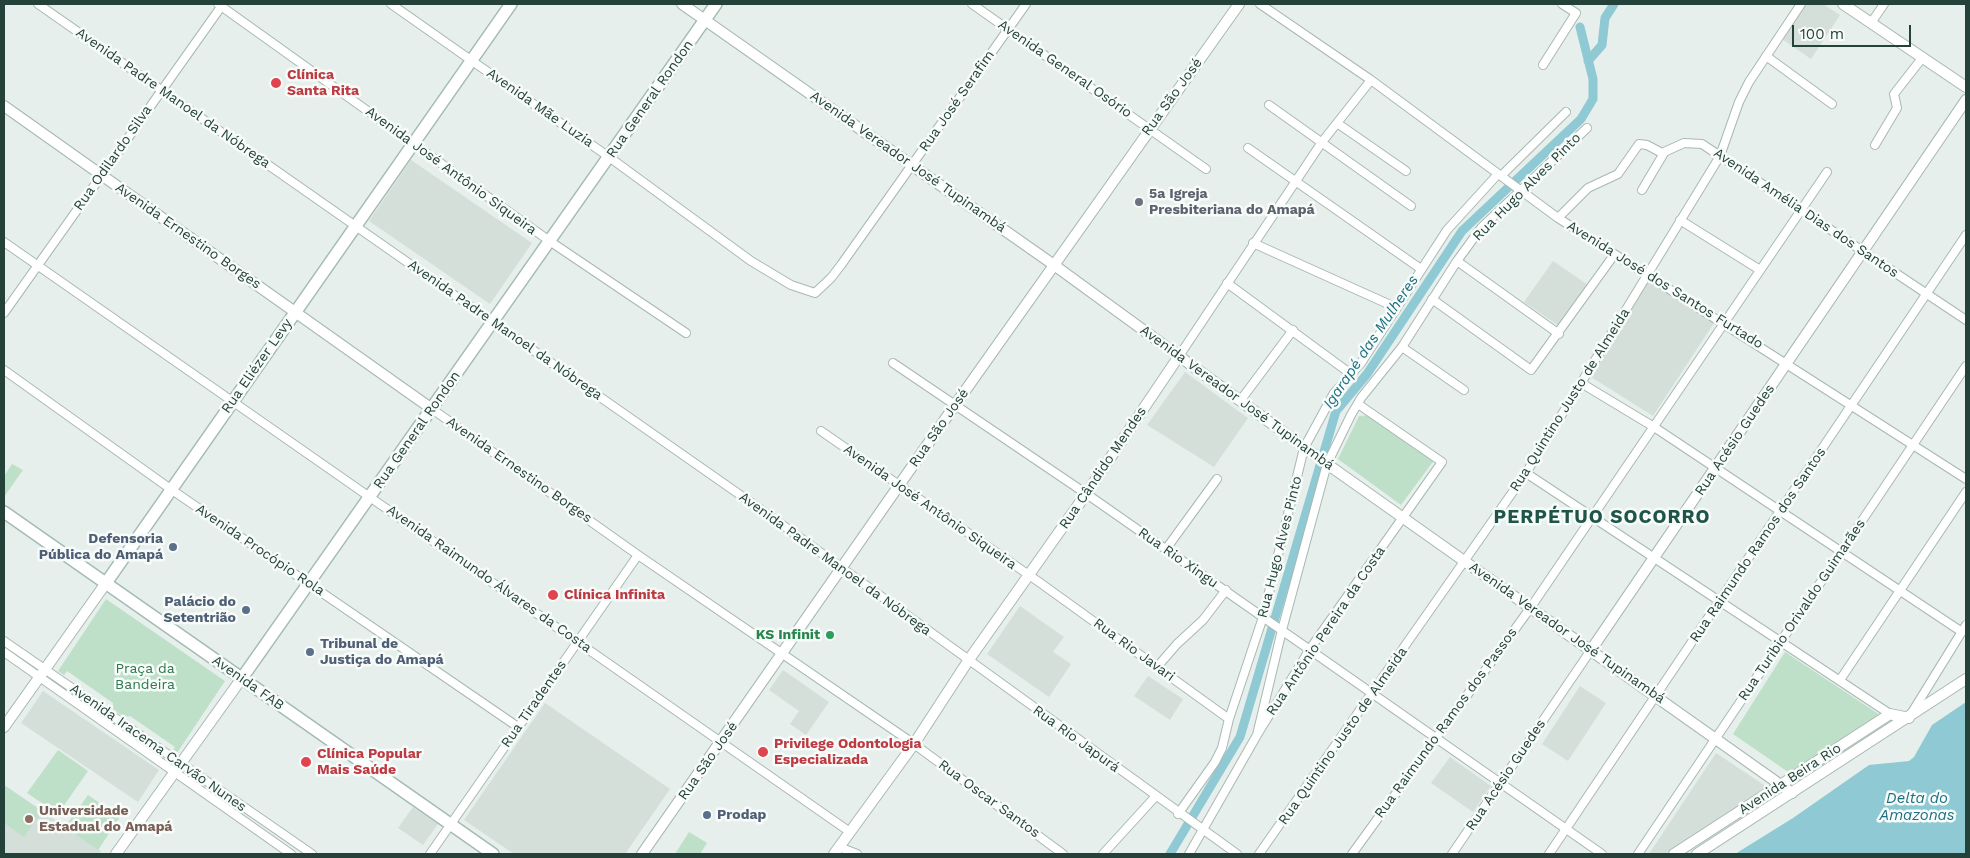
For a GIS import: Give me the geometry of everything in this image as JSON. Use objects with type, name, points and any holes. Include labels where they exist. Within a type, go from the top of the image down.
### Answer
[{"type":"main road","name":"Rua Eliézer Levy","points":[[106,583],[511,4]]},
{"type":"main road","name":"Rua General Rondon","points":[[242,678],[551,242],[716,4]]},
{"type":"main road","name":"Avenida FAB","points":[[4,512],[493,854]]},
{"type":"street","name":"Avenida Padre Manoel da Nóbrega","points":[[38,4],[494,321],[843,568],[968,661]]},
{"type":"street","name":"Rua Odilardo Silva","points":[[4,313],[103,176],[160,90],[221,4]]},
{"type":"street","name":"Avenida José Antônio Siqueira","points":[[221,4],[551,242],[686,333]]},
{"type":"street","name":"Avenida Mãe Luzia","points":[[391,4],[609,157],[750,261],[791,286],[815,293]]},
{"type":"street","name":"Avenida Vereador José Tupinambá","points":[[682,4],[912,164],[1307,450],[1792,793]]},
{"type":"street","name":"Avenida General Osório","points":[[972,4],[1206,169]]},
{"type":"street","name":"Rua José Serafim","points":[[815,293],[831,278],[1026,4]]},
{"type":"street","name":"Rua São José","points":[[642,854],[722,742],[781,654],[843,568],[955,405],[1239,4]]},
{"type":"street","name":"Avenida José dos Santos Furtado","points":[[1260,4],[1371,80],[1558,218],[1788,363],[1966,479]]},
{"type":"street","points":[[1543,65],[1576,13],[1562,4]]},
{"type":"street","name":"Rua Quintino Justo de Almeida","points":[[1259,854],[1374,693],[1526,472],[1720,156],[1739,102],[1766,56],[1801,4]]},
{"type":"street","points":[[1842,4],[1966,86]]},
{"type":"street","points":[[1870,22],[1884,4]]},
{"type":"street","points":[[1766,56],[1832,104]]},
{"type":"street","points":[[1875,145],[1897,108],[1894,94],[1923,57]]},
{"type":"street","name":"Rua Cândido Mendes","points":[[837,851],[914,744],[968,661],[1029,575],[1089,496],[1253,243],[1322,142],[1371,80]]},
{"type":"street","name":"Rua Acésio Guedes","points":[[1452,854],[1966,100]]},
{"type":"street","name":"Avenida Ernestino Borges","points":[[4,106],[638,555],[914,744]]},
{"type":"street","points":[[1269,106],[1411,206]]},
{"type":"street","name":"Rua Hugo Alves Pinto","points":[[1181,816],[1215,762],[1224,741],[1229,719],[1264,618],[1307,450],[1334,393],[1351,374],[1397,308],[1447,230],[1566,112]]},
{"type":"street","points":[[1337,123],[1406,171]]},
{"type":"street","name":"Rua Hugo Alves Pinto","points":[[1257,735],[1279,628],[1326,463],[1358,404],[1402,348],[1457,261],[1481,228],[1519,190],[1587,128]]},
{"type":"street","name":"Avenida Amélia Dias dos Santos","points":[[1664,153],[1684,143],[1702,144],[1966,320]]},
{"type":"street","points":[[1558,218],[1588,188],[1618,174],[1639,144],[1647,145],[1664,153],[1642,190]]},
{"type":"street","points":[[1248,148],[1421,269]]},
{"type":"street","name":"Rua Raimundo Ramos dos Passos","points":[[1352,854],[1531,607],[1826,172]]},
{"type":"street","points":[[1680,220],[1760,270]]},
{"type":"street","name":"Rua Raimundo Ramos dos Santos","points":[[1550,854],[1966,235]]},
{"type":"street","name":"Avenida Raimundo Álvares da Costa","points":[[4,242],[850,832]]},
{"type":"street","points":[[1253,243],[1397,308]]},
{"type":"street","points":[[1432,299],[1531,370],[1559,334],[1614,255]]},
{"type":"street","points":[[1457,261],[1559,334]]},
{"type":"street","points":[[1227,283],[1351,374]]},
{"type":"street","points":[[1240,401],[1293,330]]},
{"type":"street","points":[[1402,348],[1464,390]]},
{"type":"street","points":[[893,363],[1089,496]]},
{"type":"street","name":"Rua Turibio Orivaldo Guimarães","points":[[1638,854],[1966,366]]},
{"type":"street","name":"Avenida Procópio Rola","points":[[4,370],[172,490],[518,727]]},
{"type":"street","points":[[1526,472],[1902,722],[1964,629],[1900,591],[1654,427],[1581,383]]},
{"type":"street","name":"Rua Antônio Pereira da Costa","points":[[1189,854],[1257,735],[1310,649],[1442,462],[1358,404]]},
{"type":"street","name":"Avenida José Antônio Siqueira","points":[[821,431],[1038,582]]},
{"type":"street","points":[[1166,549],[1217,479]]},
{"type":"street","points":[[1840,680],[1966,492]]},
{"type":"street","name":"Rua Rio Xingu","points":[[1089,496],[1264,618]]},
{"type":"street","name":"Rua Tiradentes","points":[[430,854],[638,555]]},
{"type":"street","name":"Rua Rio Javari","points":[[1038,582],[1229,719]]},
{"type":"street","name":"Rua Eliézer Levy","points":[[4,727],[106,583]]},
{"type":"street","points":[[1157,667],[1177,644],[1204,620],[1226,590]]},
{"type":"street","points":[[1264,618],[1602,854]]},
{"type":"street","name":"Avenida Iracema Carvão Nunes","points":[[4,641],[42,674],[118,732],[238,804],[312,854]]},
{"type":"street","name":"Avenida Iracema Carvão Nunes","points":[[4,652],[103,708],[124,723],[232,812],[291,854]]},
{"type":"street","name":"Rua Rio Japurá","points":[[968,661],[1202,830]]},
{"type":"street","name":"Rua General Rondon","points":[[118,853],[242,678]]},
{"type":"street","name":"Avenida Beira Rio","points":[[1697,854],[1966,679]]},
{"type":"street","points":[[97,717],[103,708]]},
{"type":"street","name":"Avenida Beira Rio","points":[[1674,854],[1890,714]]},
{"type":"street","points":[[118,732],[124,723]]},
{"type":"street","name":"Rua Oscar Santos","points":[[914,744],[1063,854]]},
{"type":"street","points":[[1103,854],[1155,797]]},
{"type":"street","points":[[232,812],[238,804]]},
{"type":"street","points":[[1202,830],[1237,854]]},
{"type":"street","points":[[837,851],[857,854]]},
{"type":"shaded area","points":[[1801,4],[1823,4],[1840,15],[1811,59],[1779,37]]},
{"type":"shaded area","points":[[411,160],[532,243],[490,304],[369,221]]},
{"type":"shaded area","points":[[1553,261],[1588,285],[1559,326],[1524,302]]},
{"type":"shaded area","points":[[1648,282],[1714,323],[1653,416],[1591,377]]},
{"type":"shaded area","points":[[1185,372],[1248,418],[1214,467],[1147,425]]},
{"type":"shaded area","points":[[1020,606],[1064,637],[1053,652],[1071,664],[1049,697],[987,654]]},
{"type":"shaded area","points":[[783,670],[829,702],[806,735],[790,724],[799,711],[769,690]]},
{"type":"shaded area","points":[[1148,676],[1183,699],[1170,720],[1134,696]]},
{"type":"shaded area","points":[[1580,686],[1606,703],[1568,761],[1542,744]]},
{"type":"shaded area","points":[[43,691],[159,770],[138,802],[21,723]]},
{"type":"shaded area","points":[[545,703],[670,789],[625,854],[514,854],[464,820]]},
{"type":"shaded area","points":[[1716,753],[1767,787],[1665,854],[1649,854]]},
{"type":"shaded area","points":[[1450,757],[1491,786],[1473,812],[1431,783]]},
{"type":"shaded area","name":"Universidade Estadual do Amapá","points":[[4,785],[101,851],[99,854],[4,854]]},
{"type":"shaded area","points":[[413,807],[438,824],[423,845],[398,828]]},
{"type":"green space","points":[[1371,415],[1435,459],[1401,505],[1338,459],[1359,416]]},
{"type":"green space","points":[[12,464],[23,470],[4,497],[4,476]]},
{"type":"green space","name":"Praça da Bandeira","points":[[106,599],[225,681],[177,753],[173,751],[175,747],[130,716],[124,717],[113,709],[113,703],[67,671],[64,675],[58,671]]},
{"type":"green space","points":[[1785,652],[1883,717],[1791,774],[1733,734]]},
{"type":"green space","points":[[58,750],[88,771],[58,814],[27,793]]},
{"type":"green space","points":[[4,785],[42,811],[24,837],[4,823]]},
{"type":"green space","points":[[88,795],[120,817],[98,850],[65,827]]},
{"type":"green space","points":[[689,832],[707,843],[700,854],[675,854]]},
{"type":"water","name":"Delta do Amazonas","points":[[1966,702],[1966,854],[1735,854],[1793,818],[1869,765],[1909,761],[1914,757],[1932,725]]},
{"type":"waterway","points":[[1588,61],[1602,45],[1605,18],[1614,4]]},
{"type":"waterway","name":"Igarapé das Mulheres","points":[[1170,854],[1240,737],[1336,411],[1367,374],[1462,231],[1581,119],[1593,99],[1593,79],[1580,27]]},
{"type":"place","name":"Clínica Santa Rita","points":[[276,83]]},
{"type":"place","name":"5a Igreja Presbiteriana do Amapá","points":[[1139,202]]},
{"type":"place","name":"Defensoria Pública do Amapá","points":[[173,547]]},
{"type":"place","name":"Clínica Infinita","points":[[553,595]]},
{"type":"place","name":"Palácio do Setentrião","points":[[246,610]]},
{"type":"place","name":"KS Infinit","points":[[830,635]]},
{"type":"place","name":"Tribunal de Justiça do Amapá","points":[[310,652]]},
{"type":"place","name":"Privilege Odontologia Especializada","points":[[763,752]]},
{"type":"place","name":"Clínica Popular Mais Saúde","points":[[306,762]]},
{"type":"place","name":"Prodap","points":[[707,815]]},
{"type":"place","name":"Universidade Estadual do Amapá","points":[[29,819]]},
{"type":"district","name":"PERPÉTUO SOCORRO","points":[[1602,517]]}]
